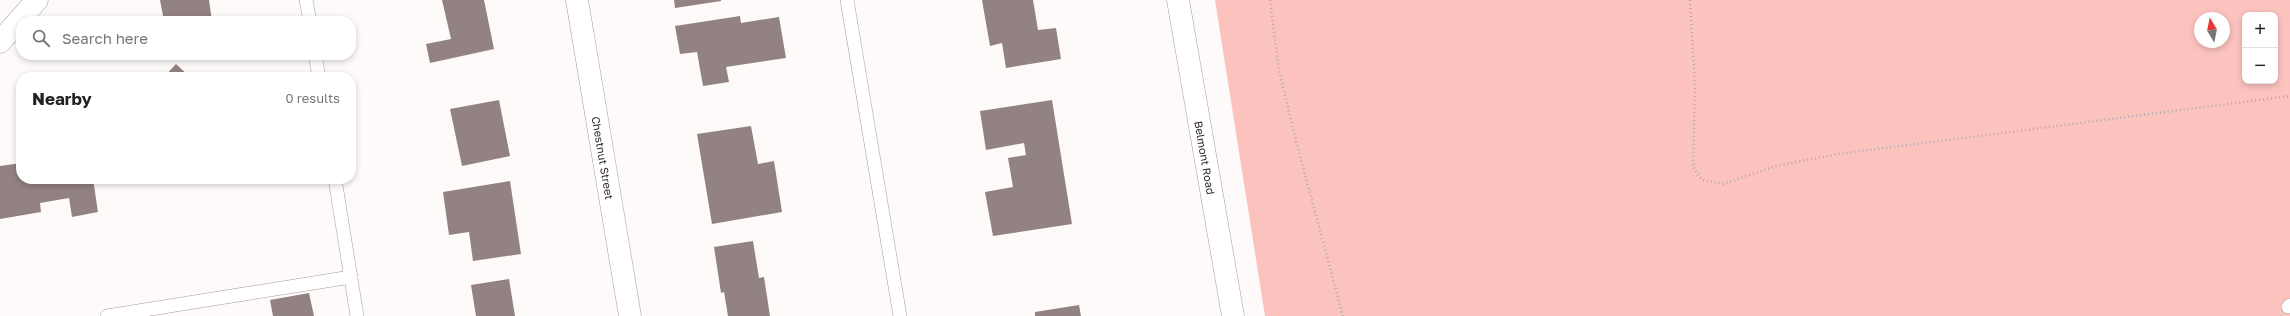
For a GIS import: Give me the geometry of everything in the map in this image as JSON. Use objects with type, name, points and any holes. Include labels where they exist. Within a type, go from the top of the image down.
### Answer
[{"type":"street","points":[[23,16],[37,0]]},
{"type":"street","name":"Chestnut Street","points":[[577,0],[630,316]]},
{"type":"street","name":"Belmont Road","points":[[1178,0],[1232,316]]},
{"type":"street","points":[[0,42],[16,24]]},
{"type":"lane","points":[[306,0],[309,16]]},
{"type":"lane","points":[[847,0],[900,316]]},
{"type":"lane","points":[[316,60],[318,72]]},
{"type":"lane","points":[[336,184],[357,316]]},
{"type":"lane","points":[[107,316],[351,277]]},
{"type":"path","points":[[1270,0],[1280,70],[1288,107],[1342,316]]},
{"type":"path","points":[[1690,0],[1695,87],[1693,167],[1702,180],[1723,184],[1776,166],[1838,154],[2290,96]]},
{"type":"shaded area","points":[[1215,0],[2290,0],[2290,316],[1265,316]]},
{"type":"building","points":[[160,0],[209,0],[211,16],[163,16]]},
{"type":"building","points":[[442,0],[484,0],[494,49],[430,63],[426,44],[451,39]]},
{"type":"building","points":[[674,0],[721,0],[721,1],[675,8]]},
{"type":"building","points":[[982,0],[1033,0],[1038,30],[1056,28],[1061,59],[1006,68],[1002,43],[990,46]]},
{"type":"building","points":[[740,16],[741,23],[779,17],[786,58],[726,67],[729,82],[703,86],[697,52],[680,54],[675,26]]},
{"type":"building","points":[[176,64],[185,72],[169,72]]},
{"type":"building","points":[[499,100],[510,156],[462,166],[450,109]]},
{"type":"building","points":[[1052,100],[1072,224],[993,236],[985,192],[1013,187],[1008,158],[1026,155],[1024,143],[986,150],[980,111]]},
{"type":"building","points":[[751,126],[758,164],[774,161],[782,212],[712,224],[697,134]]},
{"type":"building","points":[[16,164],[16,184],[94,184],[98,212],[72,217],[69,198],[40,203],[41,212],[0,219],[0,166]]},
{"type":"building","points":[[510,181],[521,254],[473,261],[469,232],[449,235],[443,192]]},
{"type":"building","points":[[753,241],[759,278],[764,277],[770,316],[728,316],[724,292],[721,293],[714,247]]},
{"type":"building","points":[[509,279],[515,316],[476,316],[471,285]]},
{"type":"building","points":[[309,293],[314,316],[273,316],[270,300]]},
{"type":"building","points":[[1079,305],[1081,316],[1035,316],[1035,312]]}]
